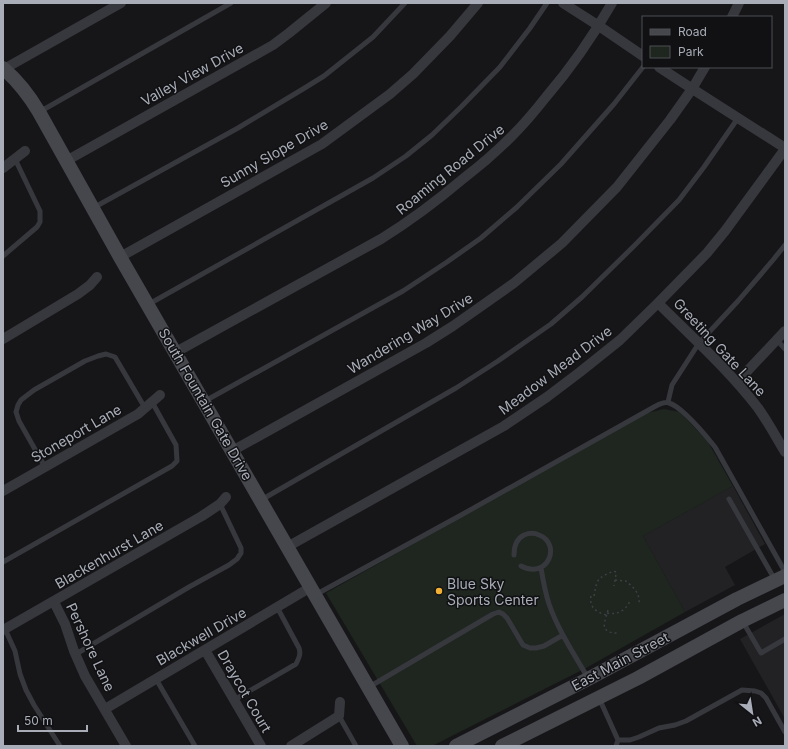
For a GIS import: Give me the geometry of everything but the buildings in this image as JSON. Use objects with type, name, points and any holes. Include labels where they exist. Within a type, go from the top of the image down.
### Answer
[{"type":"street","points":[[3,68],[121,3]]},
{"type":"street","name":"Valley View Drive","points":[[66,161],[273,45],[326,3]]},
{"type":"street","name":"Sunny Slope Drive","points":[[120,257],[322,144],[390,94],[413,74],[450,36],[478,3]]},
{"type":"street","points":[[563,3],[642,55]]},
{"type":"street","name":"Roaming Road Drive","points":[[176,352],[381,239],[399,228],[448,192],[488,159],[532,114],[564,75],[599,26],[612,3]]},
{"type":"street","points":[[732,16],[739,3]]},
{"type":"street","name":"South Fountain Gate Drive","points":[[3,68],[30,96],[120,257],[402,746]]},
{"type":"street","points":[[660,68],[785,149]]},
{"type":"street","name":"Wandering Way Drive","points":[[232,451],[426,343],[514,283],[562,243],[617,187],[670,120],[692,89],[704,68]]},
{"type":"street","name":"Meadow Mead Drive","points":[[287,547],[504,426],[547,397],[580,372],[620,340],[707,253],[725,232],[785,149]]},
{"type":"street","points":[[3,168],[25,151]]},
{"type":"street","points":[[3,339],[78,294],[98,277]]},
{"type":"street","name":"Greeting Gate Lane","points":[[658,303],[737,382],[759,409],[785,452]]},
{"type":"street","points":[[737,382],[785,331]]},
{"type":"street","name":"Stoneport Lane","points":[[3,491],[138,414],[160,395]]},
{"type":"street","name":"Blackenhurst Lane","points":[[4,630],[202,516],[223,501]]},
{"type":"street","name":"East Main Street","points":[[456,746],[588,679],[737,598],[782,576]]},
{"type":"street","name":"Blackwell Drive","points":[[105,709],[277,608],[313,591]]},
{"type":"street","name":"East Main Street","points":[[502,746],[638,678],[742,621],[785,600]]},
{"type":"street","name":"Pershore Lane","points":[[54,602],[65,624],[85,676],[126,746]]},
{"type":"street","name":"Draycot Court","points":[[204,650],[261,746]]},
{"type":"street","points":[[588,679],[598,697]]},
{"type":"street","points":[[291,746],[339,716],[340,702]]},
{"type":"lane","points":[[39,112],[231,3]]},
{"type":"lane","points":[[93,208],[238,128],[324,76],[373,37],[405,3]]},
{"type":"lane","points":[[148,305],[374,178],[406,156],[432,135],[500,67],[530,28],[546,3]]},
{"type":"lane","points":[[204,402],[403,291],[481,238],[517,207],[562,164],[614,104],[642,68]]},
{"type":"lane","points":[[260,500],[456,388],[551,324],[582,297],[679,200],[738,118]]},
{"type":"lane","points":[[3,256],[37,227],[40,222],[40,211],[15,159]]},
{"type":"lane","points":[[668,402],[672,385],[699,343],[738,301],[785,245]]},
{"type":"lane","points":[[777,340],[785,349]]},
{"type":"lane","points":[[3,562],[172,466],[177,461],[176,445],[115,357],[106,354],[85,361],[34,390],[21,400],[18,405],[16,412],[19,421],[45,467]]},
{"type":"lane","points":[[313,591],[463,514],[654,407],[668,402],[687,416],[705,434],[715,447],[782,576]]},
{"type":"lane","points":[[729,499],[782,576]]},
{"type":"lane","points":[[76,654],[237,559],[241,554],[241,548],[223,501]]},
{"type":"lane","points":[[514,556],[516,543],[519,538],[525,534],[537,534],[543,536],[547,541],[550,546],[551,553],[546,564],[541,568],[531,570],[521,566]]},
{"type":"lane","points":[[541,568],[544,588],[557,623],[588,679]]},
{"type":"lane","points":[[234,700],[296,664],[298,660],[300,653],[299,648],[277,608]]},
{"type":"lane","points":[[368,687],[493,614],[499,612],[507,618],[523,644],[530,648],[544,646],[563,635]]},
{"type":"lane","points":[[742,621],[761,653],[785,639]]},
{"type":"lane","points":[[4,630],[15,651],[20,674],[26,690],[60,746]]},
{"type":"lane","points":[[156,679],[195,746]]},
{"type":"lane","points":[[618,740],[630,740],[659,728],[686,721],[742,690],[761,693],[766,698],[785,732]]},
{"type":"lane","points":[[598,697],[618,740],[616,746]]},
{"type":"lane","points":[[339,716],[356,746]]},
{"type":"path","points":[[594,596],[596,583],[601,577],[614,571],[616,574],[614,586]]},
{"type":"path","points":[[615,580],[626,581],[639,595],[639,603]]},
{"type":"path","points":[[591,596],[590,600],[593,609],[596,612],[607,614],[618,613],[623,610],[630,601]]},
{"type":"path","points":[[608,610],[604,624],[605,629],[609,632],[617,633]]},
{"type":"shaded area","points":[[733,486],[765,544],[725,567],[735,585],[685,612],[643,536]]},
{"type":"shaded area","points":[[785,614],[785,719],[740,639]]},
{"type":"green space","points":[[664,409],[680,412],[708,442],[733,486],[643,536],[685,612],[586,668],[432,746],[417,746],[326,593],[647,413]]},
{"type":"place","name":"Blue Sky Sports Center","points":[[439,591]]}]
